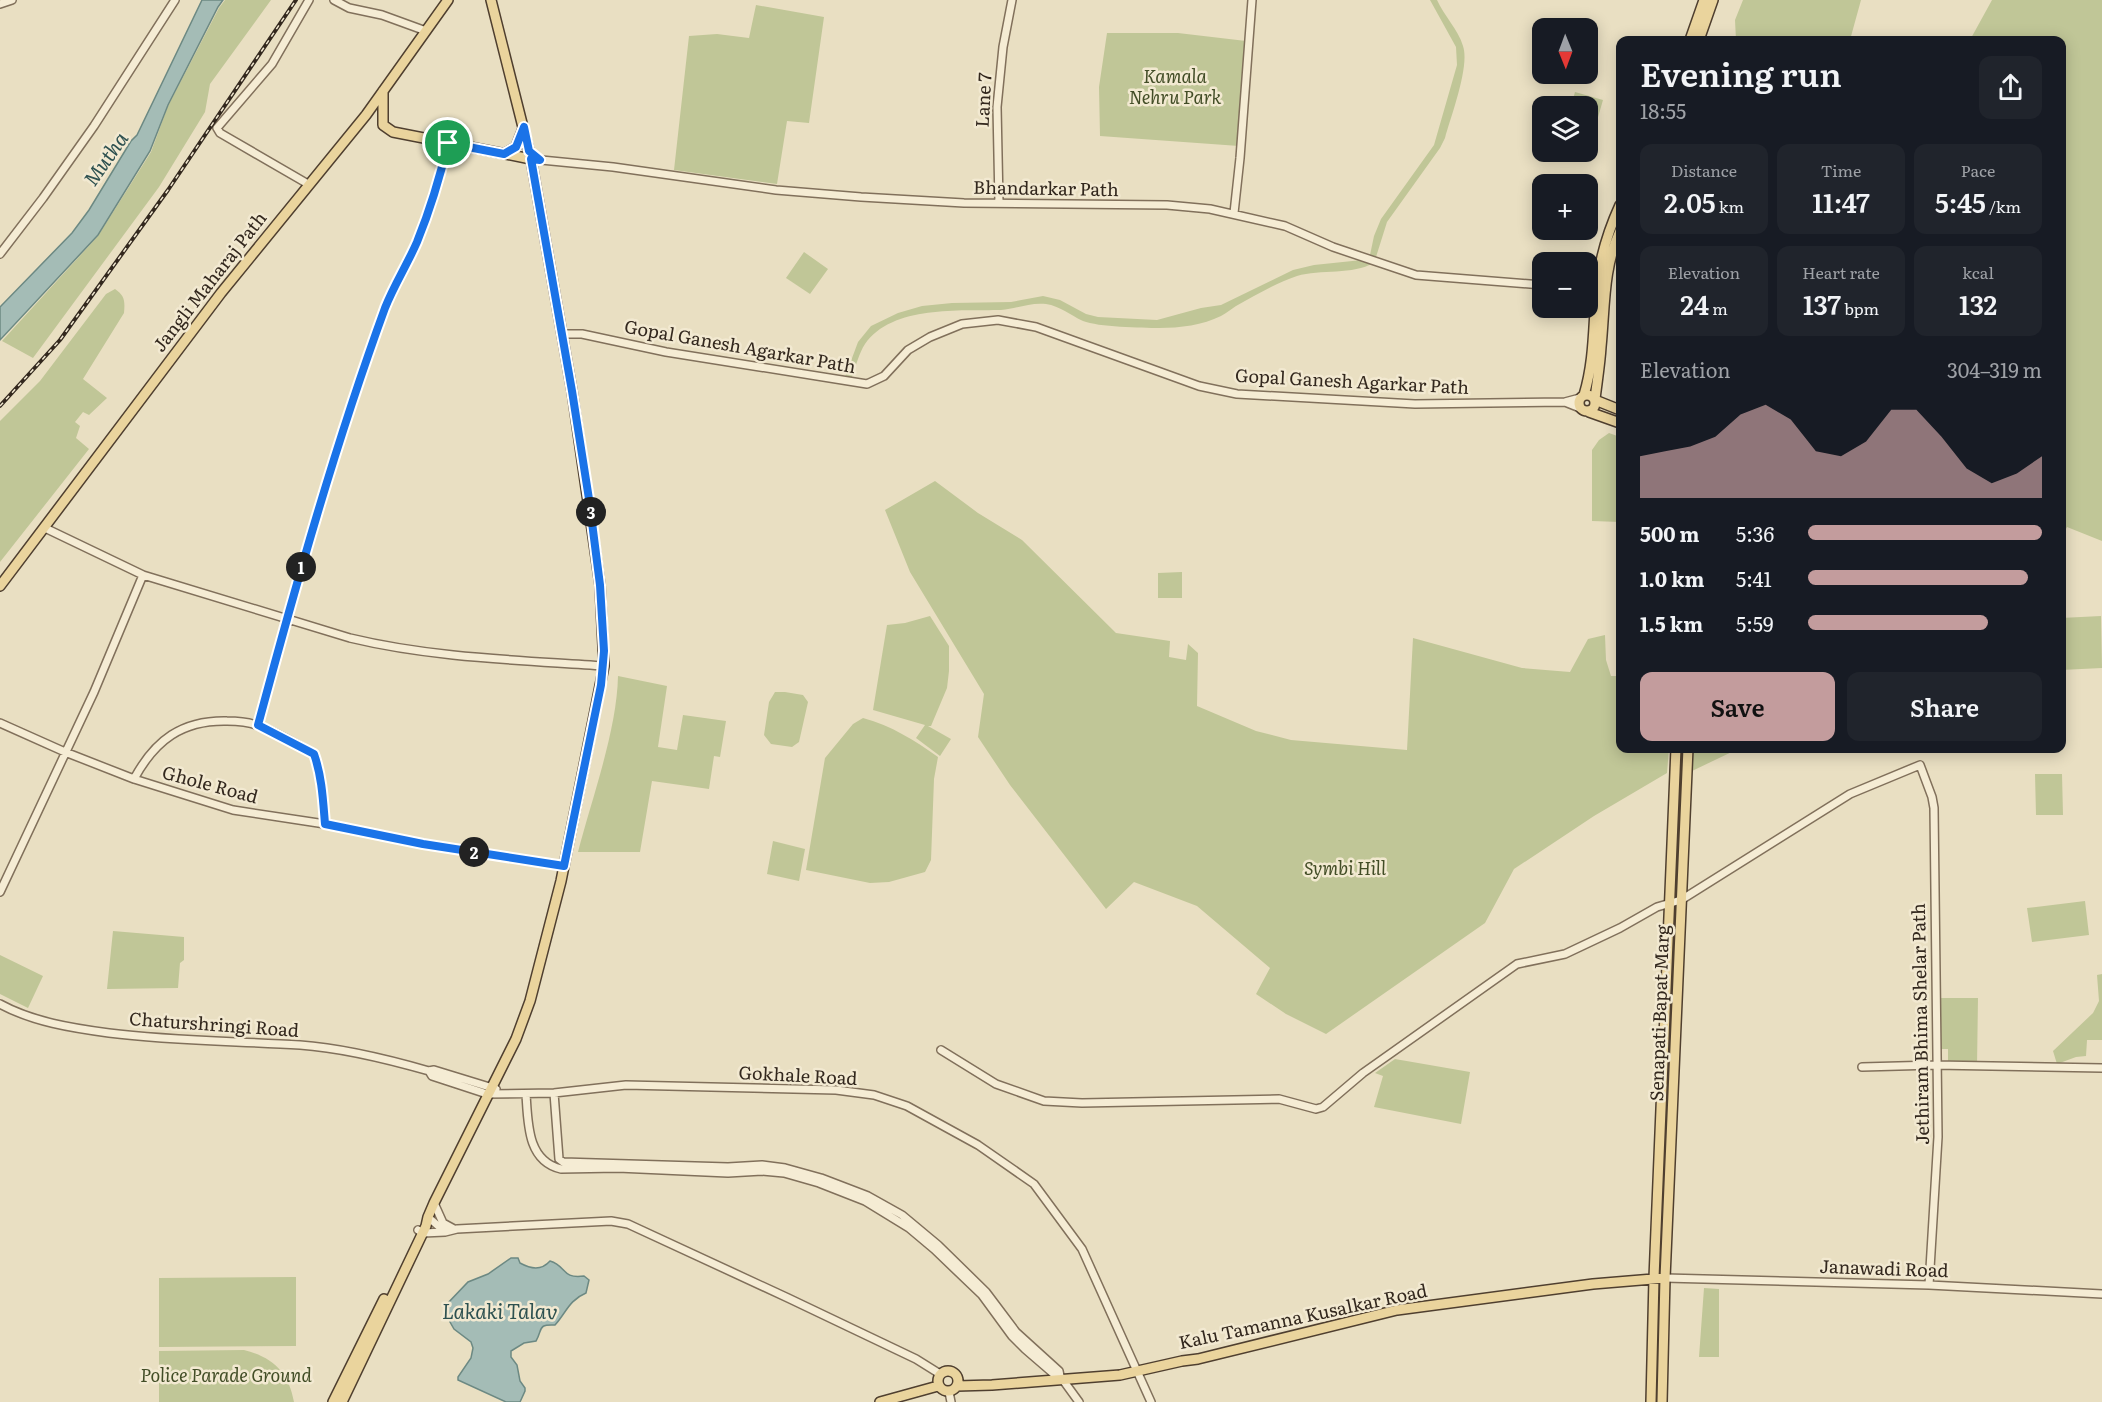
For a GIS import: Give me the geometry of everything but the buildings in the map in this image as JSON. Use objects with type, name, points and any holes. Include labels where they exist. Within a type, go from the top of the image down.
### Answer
[{"type":"main road","name":"Jangli Maharaj Path","points":[[0,586],[215,301],[383,91],[448,0]]},
{"type":"main road","points":[[1691,36],[1704,0]]},
{"type":"main road","points":[[1700,36],[1713,0]]},
{"type":"main road","points":[[333,1402],[428,1217],[516,1039],[527,1010],[564,866],[604,666],[600,585],[589,499],[533,157],[491,3]]},
{"type":"main road","points":[[383,91],[382,117],[386,129],[504,154],[533,157]]},
{"type":"main road","points":[[504,154],[516,147],[524,127]]},
{"type":"main road","points":[[1598,283],[1616,214]]},
{"type":"main road","points":[[1598,288],[1616,242]]},
{"type":"main road","points":[[1583,403],[1595,407],[1601,347],[1598,315]]},
{"type":"main road","points":[[1583,403],[1591,374],[1594,318]]},
{"type":"main road","points":[[1583,403],[1589,395],[1595,400],[1616,408]]},
{"type":"main road","points":[[1583,403],[1616,421]]},
{"type":"main road","name":"Senapati Bapat Marg","points":[[1651,1402],[1676,753]]},
{"type":"main road","name":"Senapati Bapat Marg","points":[[1662,1402],[1665,1278],[1688,753]]},
{"type":"main road","points":[[428,1217],[425,1213],[452,1153],[481,1095],[489,1090]]},
{"type":"main road","points":[[342,1402],[420,1231]]},
{"type":"main road","points":[[1654,1278],[1665,1278]]},
{"type":"main road","name":"Kalu Tamanna Kusalkar Road","points":[[940,1374],[950,1371],[955,1385],[1062,1378],[1119,1370],[1127,1372],[1198,1359],[1396,1310],[1654,1278]]},
{"type":"main road","points":[[940,1374],[938,1380],[942,1390],[955,1385]]},
{"type":"main road","points":[[880,1402],[939,1386]]},
{"type":"street","points":[[0,4],[12,0]]},
{"type":"street","points":[[0,254],[94,126],[175,0]]},
{"type":"street","points":[[309,0],[272,64],[218,125],[220,133],[309,184]]},
{"type":"street","points":[[334,0],[349,8],[382,15],[426,31]]},
{"type":"street","name":"Lane 7","points":[[999,203],[997,107],[1003,48],[1012,0]]},
{"type":"street","points":[[1234,213],[1252,0]]},
{"type":"street","points":[[258,725],[321,497],[386,305],[416,244],[438,185],[448,143]]},
{"type":"street","name":"Bhandarkar Path","points":[[533,157],[776,190],[908,200],[1167,205],[1234,213],[1285,226],[1333,247],[1416,275],[1532,284]]},
{"type":"street","name":"Gopal Ganesh Agarkar Path","points":[[562,334],[582,334],[666,352],[867,384],[884,376],[908,350],[930,337],[962,324],[998,320],[1036,327],[1199,386],[1237,394],[1415,404],[1583,403]]},
{"type":"street","points":[[45,528],[143,575],[383,646],[453,656],[604,666]]},
{"type":"street","points":[[0,892],[94,692],[143,575]]},
{"type":"street","points":[[134,779],[160,744],[183,727],[214,720],[258,725],[314,754],[323,790],[325,824]]},
{"type":"street","name":"Ghole Road","points":[[0,723],[134,779],[233,810],[325,824],[423,844],[564,866]]},
{"type":"street","name":"Jethiram Bhima Shelar Path","points":[[1681,900],[1706,882],[1850,794],[1920,765],[1934,807],[1937,1163],[1929,1285]]},
{"type":"street","points":[[940,1050],[996,1084],[1044,1101],[1082,1103],[1279,1100],[1316,1109],[1328,1104],[1363,1073],[1517,964],[1565,954],[1658,907],[1681,900]]},
{"type":"street","name":"Chaturshringi Road","points":[[0,1004],[10,1010],[66,1027],[141,1037],[332,1049],[429,1071],[434,1070],[489,1090],[504,1093]]},
{"type":"street","points":[[1862,1067],[1935,1065],[2102,1068]]},
{"type":"street","name":"Gokhale Road","points":[[504,1093],[554,1093],[626,1085],[836,1090],[874,1095],[907,1106],[978,1145],[1034,1184],[1082,1249],[1151,1402]]},
{"type":"street","points":[[554,1093],[559,1160],[563,1162],[785,1168],[838,1187],[866,1200],[909,1228],[982,1295],[1012,1336],[1054,1374],[1062,1378],[1079,1402]]},
{"type":"street","points":[[526,1094],[529,1136],[543,1161],[553,1167],[728,1173],[762,1171],[784,1173],[838,1187]]},
{"type":"street","points":[[434,1203],[443,1223],[457,1229]]},
{"type":"street","points":[[428,1217],[445,1232]]},
{"type":"street","points":[[420,1231],[445,1232],[457,1229],[611,1221],[628,1224],[915,1359],[940,1374]]},
{"type":"street","name":"Janawadi Road","points":[[1665,1278],[1929,1285],[2102,1294]]},
{"type":"street","points":[[951,1402],[955,1385]]},
{"type":"green space","points":[[225,0],[271,0],[210,84],[205,112],[159,187],[33,358],[2,341],[98,236],[151,152],[168,106]]},
{"type":"green space","points":[[1430,0],[1437,0],[1461,40],[1464,55],[1462,78],[1445,138],[1387,222],[1376,257],[1370,255],[1381,219],[1434,145],[1457,65],[1456,47]]},
{"type":"green space","points":[[1743,0],[1861,0],[1851,36],[1736,36],[1735,20]]},
{"type":"green space","points":[[1992,0],[2102,0],[2102,541],[2067,527],[2066,529],[2066,36],[1972,36]]},
{"type":"green space","points":[[756,5],[824,17],[809,123],[787,121],[777,184],[674,170],[689,36],[717,34],[749,38]]},
{"type":"green space","name":"Kamala Nehru Park","points":[[1107,33],[1178,33],[1246,41],[1239,146],[1100,136],[1099,87]]},
{"type":"green space","points":[[1575,92],[1589,96],[1574,96]]},
{"type":"green space","points":[[1598,99],[1603,100],[1598,117]]},
{"type":"green space","points":[[804,252],[828,269],[810,294],[786,278]]},
{"type":"green space","points":[[1362,260],[1373,263],[1347,271],[1297,276],[1281,282],[1223,315],[1183,327],[1142,328],[1099,325],[1083,321],[1046,304],[1001,310],[948,311],[909,316],[877,331],[859,355],[852,377],[845,377],[858,342],[871,326],[898,313],[922,306],[1011,302],[1043,296],[1060,300],[1086,314],[1098,317],[1157,320],[1221,305],[1293,270],[1314,265]]},
{"type":"green space","points":[[115,289],[124,299],[124,313],[83,379],[107,398],[89,415],[83,412],[75,422],[80,426],[76,438],[89,449],[0,562],[0,421],[40,381],[106,294]]},
{"type":"green space","points":[[1609,433],[1616,436],[1616,522],[1592,521],[1592,450],[1599,440]]},
{"type":"green space","name":"Symbi Hill","points":[[935,481],[978,513],[1022,540],[1116,633],[1170,641],[1169,657],[1186,660],[1188,644],[1198,653],[1197,706],[1256,731],[1291,740],[1407,750],[1413,638],[1522,668],[1570,672],[1588,639],[1605,635],[1606,660],[1611,676],[1616,676],[1616,753],[1669,753],[1667,773],[1594,816],[1514,869],[1485,923],[1326,1034],[1286,1014],[1256,994],[1270,968],[1197,906],[1134,882],[1106,909],[1010,785],[978,737],[984,694],[910,572],[885,510]]},
{"type":"green space","points":[[1182,572],[1182,598],[1158,598],[1158,573]]},
{"type":"green space","points":[[930,616],[949,646],[947,688],[931,726],[928,726],[951,739],[940,756],[916,738],[925,725],[873,710],[887,625]]},
{"type":"green space","points":[[2101,616],[2102,668],[2066,670],[2066,618]]},
{"type":"green space","points":[[618,676],[667,686],[658,747],[677,750],[683,715],[726,721],[720,757],[714,756],[709,789],[652,781],[640,852],[578,852],[609,741],[617,697]]},
{"type":"green space","points":[[775,692],[803,695],[808,702],[799,742],[792,747],[771,744],[764,735],[769,702]]},
{"type":"green space","points":[[863,718],[902,734],[938,757],[934,779],[931,860],[925,872],[889,882],[870,883],[806,870],[825,758],[853,724]]},
{"type":"green space","points":[[1693,753],[1730,753],[1692,771]]},
{"type":"green space","points":[[2035,774],[2062,774],[2063,815],[2036,815]]},
{"type":"green space","points":[[773,841],[805,849],[799,881],[767,874]]},
{"type":"green space","points":[[2085,901],[2089,935],[2032,942],[2027,908]]},
{"type":"green space","points":[[113,931],[184,937],[184,960],[180,963],[178,988],[107,989]]},
{"type":"green space","points":[[0,955],[43,976],[28,1008],[0,994]]},
{"type":"green space","points":[[2102,974],[2102,1040],[2087,1040],[2086,1056],[2057,1064],[2053,1051],[2093,1013],[2099,1001],[2097,975]]},
{"type":"green space","points":[[1938,998],[1978,998],[1977,1066],[1948,1065],[1948,1049],[1937,1049]]},
{"type":"green space","points":[[1395,1059],[1470,1072],[1461,1124],[1374,1107],[1383,1076],[1375,1073]]},
{"type":"green space","points":[[296,1277],[296,1346],[159,1347],[159,1278]]},
{"type":"green space","points":[[1704,1288],[1719,1289],[1719,1357],[1699,1357]]},
{"type":"green space","name":"Police Parade Ground","points":[[244,1350],[263,1357],[278,1368],[288,1383],[294,1402],[159,1402],[159,1351]]},
{"type":"water","points":[[202,0],[223,0],[168,105],[150,151],[98,235],[0,340],[0,307],[72,233],[89,210],[131,141],[137,135]]},
{"type":"water","name":"Lakaki Talav","points":[[511,1258],[518,1258],[520,1263],[536,1268],[550,1261],[571,1276],[584,1276],[589,1280],[586,1293],[572,1303],[555,1325],[543,1326],[536,1341],[524,1343],[511,1351],[520,1381],[525,1388],[520,1402],[506,1402],[458,1380],[471,1358],[473,1348],[471,1342],[454,1329],[446,1310],[448,1303],[468,1282],[488,1274]]},
{"type":"railway","points":[[0,406],[60,340],[168,190],[296,0]]},
{"type":"route","points":[[524,127],[529,151],[540,160],[531,159],[589,499],[600,585],[604,651],[601,685],[564,866],[423,844],[325,824],[323,790],[314,754],[258,725],[334,457],[386,305],[416,244],[438,185],[448,143],[504,154],[516,147],[524,127]]},
{"type":"water label","name":"Mutha","points":[[106,159]]}]
